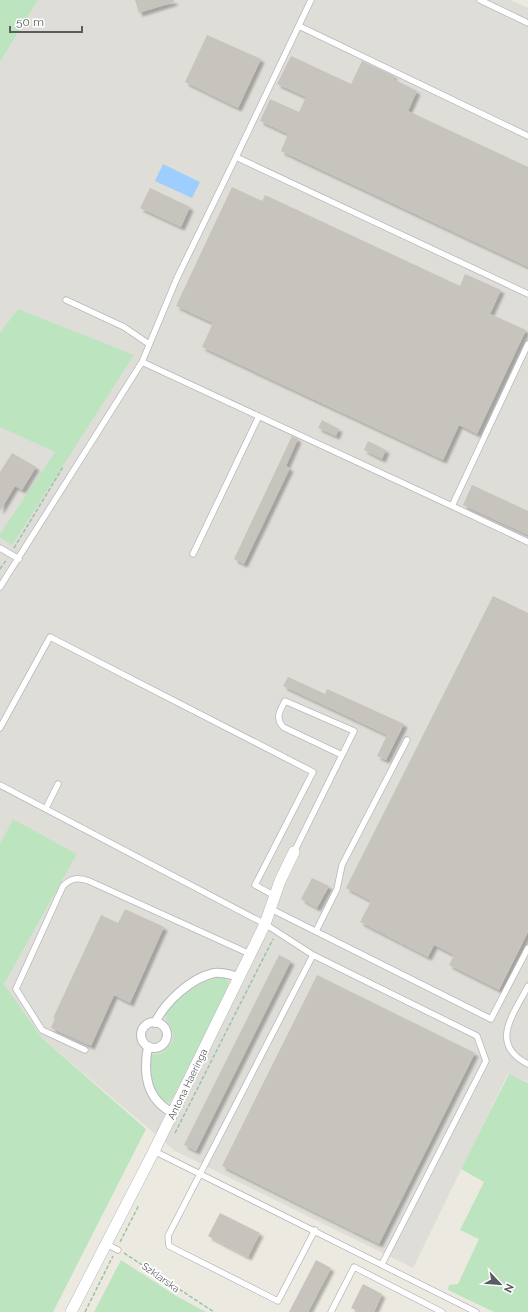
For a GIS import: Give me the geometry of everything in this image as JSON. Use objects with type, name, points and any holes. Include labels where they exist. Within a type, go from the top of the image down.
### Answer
[{"type":"street","name":"Antona Haeringa","points":[[71,1312],[154,1151],[239,978],[265,924],[280,881],[294,852]]},
{"type":"street","points":[[155,1023],[165,1028],[166,1040],[157,1048],[148,1046],[143,1042],[142,1033],[146,1026],[155,1023],[165,1007],[195,981],[214,973],[221,973],[239,978]]},
{"type":"street","points":[[148,1046],[146,1059],[149,1086],[153,1096],[161,1107],[173,1113]]},
{"type":"lane","points":[[0,588],[142,362],[177,278],[311,0]]},
{"type":"lane","points":[[480,0],[528,23]]},
{"type":"lane","points":[[298,26],[528,136]]},
{"type":"lane","points":[[236,157],[528,294]]},
{"type":"lane","points":[[66,300],[124,327],[149,344]]},
{"type":"lane","points":[[452,506],[528,344]]},
{"type":"lane","points":[[142,362],[528,542]]},
{"type":"lane","points":[[193,554],[259,416]]},
{"type":"lane","points":[[0,548],[19,559]]},
{"type":"lane","points":[[0,728],[50,637],[314,772],[255,885],[275,896]]},
{"type":"lane","points":[[294,852],[354,732],[285,701],[278,717],[279,723],[282,727],[342,755]]},
{"type":"lane","points":[[316,931],[337,889],[342,865],[407,740]]},
{"type":"lane","points":[[46,808],[58,784]]},
{"type":"lane","points":[[0,785],[265,924],[312,955],[477,1036],[486,1061],[382,1264]]},
{"type":"lane","points":[[85,1050],[42,1030],[16,989],[63,886],[72,879],[81,878],[89,881],[250,954]]},
{"type":"lane","points":[[271,909],[491,1019],[528,948]]},
{"type":"lane","points":[[312,955],[168,1236],[169,1246],[278,1301],[315,1230]]},
{"type":"lane","points":[[528,986],[505,1034],[508,1046],[515,1055],[528,1064]]},
{"type":"lane","points":[[154,1151],[315,1230],[476,1312]]},
{"type":"lane","points":[[106,1244],[118,1250]]},
{"type":"lane","points":[[331,1312],[354,1267],[442,1312]]},
{"type":"path","points":[[0,569],[63,467]]},
{"type":"path","name":"Szklarska","points":[[118,1250],[140,1262],[191,1298],[214,1312]]},
{"type":"shaded area","points":[[38,0],[511,0],[528,8],[528,1082],[508,1074],[413,1268],[175,1151],[42,1038],[4,984],[77,854],[13,819],[0,844],[0,62]]},
{"type":"green space","points":[[0,0],[38,0],[0,62]]},
{"type":"green space","points":[[18,309],[134,355],[12,545],[0,537],[0,534],[55,452],[0,427],[0,333]]},
{"type":"green space","points":[[13,819],[77,854],[4,984],[42,1038],[146,1129],[53,1312],[0,1312],[0,844]]},
{"type":"green space","points":[[223,977],[228,981],[228,989],[172,1099],[169,1102],[162,1101],[154,1085],[150,1061],[151,1055],[162,1053],[172,1043],[173,1033],[166,1014],[176,1002],[191,990],[207,981]]},
{"type":"green space","points":[[509,1074],[528,1083],[528,1312],[494,1312],[448,1290],[449,1285],[458,1284],[479,1239],[460,1230],[484,1182],[461,1169]]},
{"type":"green space","points":[[121,1260],[178,1297],[206,1312],[94,1312]]},
{"type":"water","points":[[163,164],[200,182],[192,198],[155,181]]},
{"type":"building","points":[[135,0],[174,0],[174,2],[139,13]]},
{"type":"building","points":[[207,35],[261,59],[238,108],[185,82]]},
{"type":"building","points":[[291,56],[351,84],[362,61],[394,76],[393,79],[417,91],[408,111],[528,167],[528,267],[281,151],[288,134],[260,121],[270,99],[299,112],[306,97],[277,84]]},
{"type":"building","points":[[232,187],[262,201],[265,195],[460,286],[465,274],[501,290],[490,314],[526,330],[477,434],[459,425],[443,460],[202,347],[213,323],[176,306]]},
{"type":"building","points":[[150,188],[190,207],[181,227],[140,208]]},
{"type":"building","points":[[322,420],[339,429],[336,436],[318,428]]},
{"type":"building","points":[[292,436],[298,439],[286,466],[290,468],[244,564],[234,559]]},
{"type":"building","points":[[368,441],[386,450],[382,459],[364,450]]},
{"type":"building","points":[[12,453],[36,467],[22,490],[15,486],[0,511],[0,472]]},
{"type":"building","points":[[472,485],[528,511],[528,535],[463,505]]},
{"type":"building","points":[[493,596],[528,613],[528,932],[499,990],[449,965],[454,955],[434,945],[428,957],[360,922],[371,901],[346,888]]},
{"type":"building","points":[[288,677],[325,694],[327,689],[404,724],[386,760],[377,756],[387,735],[283,686]]},
{"type":"building","points":[[312,878],[329,886],[317,908],[301,899]]},
{"type":"building","points":[[125,909],[164,927],[130,1003],[114,995],[91,1046],[51,1028],[55,1018],[53,1018],[101,915],[118,923]]},
{"type":"building","points":[[279,955],[291,961],[196,1151],[184,1145]]},
{"type":"building","points":[[317,975],[475,1053],[379,1244],[222,1166]]},
{"type":"building","points":[[220,1213],[260,1233],[248,1257],[208,1236]]},
{"type":"building","points":[[316,1260],[331,1268],[308,1312],[289,1312]]},
{"type":"building","points":[[363,1284],[382,1294],[374,1312],[359,1312],[351,1308]]}]
